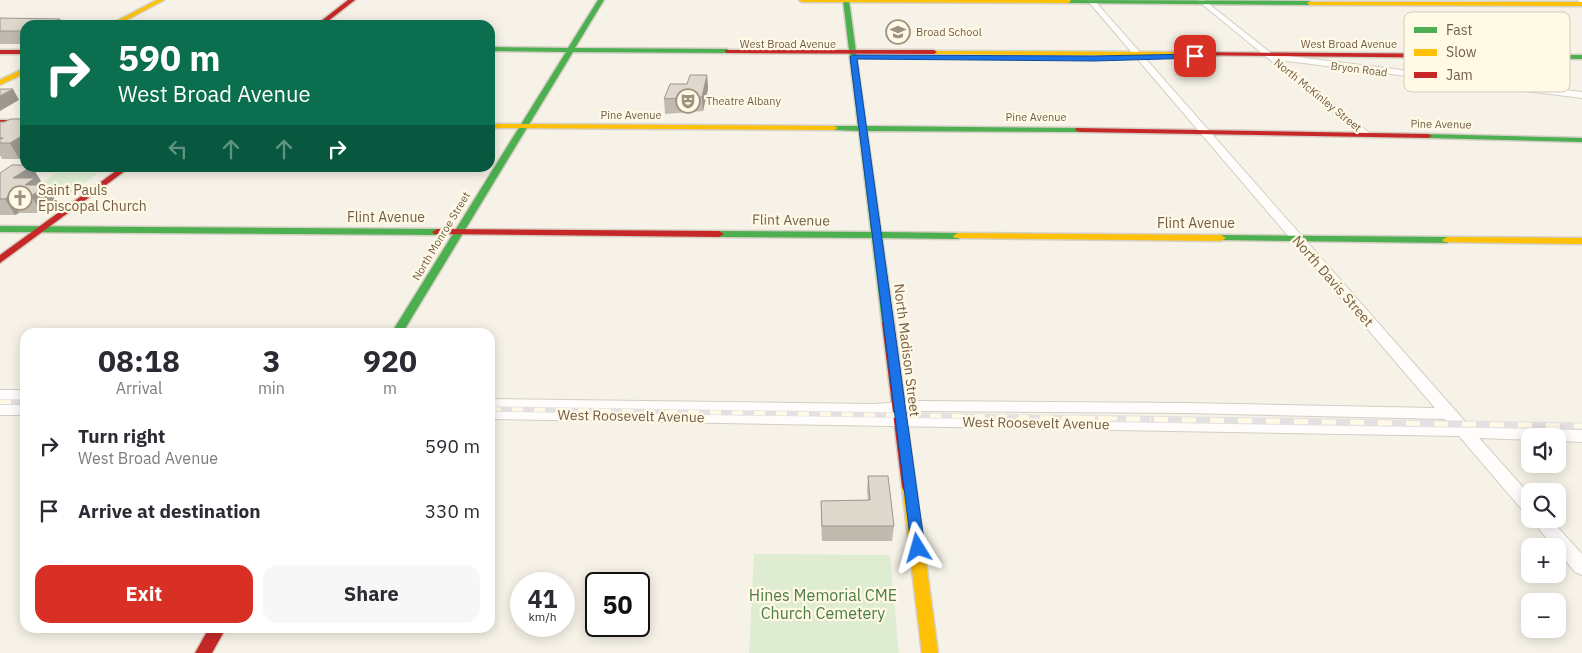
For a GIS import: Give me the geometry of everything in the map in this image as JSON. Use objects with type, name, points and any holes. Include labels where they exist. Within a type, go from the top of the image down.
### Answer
[{"type":"main road","points":[[122,20],[161,0]]},
{"type":"main road","points":[[326,20],[352,0]]},
{"type":"main road","name":"North Monroe Street","points":[[495,171],[601,0]]},
{"type":"main road","points":[[802,0],[1581,2]]},
{"type":"main road","name":"North Madison Street","points":[[846,0],[930,653]]},
{"type":"main road","name":"West Broad Avenue","points":[[495,49],[568,53]]},
{"type":"main road","points":[[0,50],[20,50]]},
{"type":"main road","name":"West Broad Avenue","points":[[495,55],[568,53],[1404,56]]},
{"type":"main road","points":[[0,83],[20,73]]},
{"type":"main road","points":[[0,122],[20,122]]},
{"type":"main road","name":"Pine Avenue","points":[[495,126],[1204,131],[1582,140]]},
{"type":"main road","points":[[0,260],[120,172]]},
{"type":"main road","name":"North Monroe Street","points":[[399,328],[494,172]]},
{"type":"main road","name":"Flint Avenue","points":[[0,229],[1582,241]]},
{"type":"main road","points":[[203,653],[215,633]]},
{"type":"street","name":"North Davis Street","points":[[1091,1],[1521,497]]},
{"type":"street","name":"North McKinley Street","points":[[1202,1],[1367,135]]},
{"type":"street","name":"Bryon Road","points":[[1270,56],[1315,64],[1404,74]]},
{"type":"street","name":"Bryon Road","points":[[1301,56],[1315,64]]},
{"type":"street","name":"Bryon Road","points":[[1556,92],[1582,95]]},
{"type":"street","points":[[0,394],[20,395]]},
{"type":"street","name":"West Roosevelt Avenue","points":[[495,404],[874,409],[900,414],[928,406],[1176,408],[1448,414]]},
{"type":"street","points":[[0,410],[20,410]]},
{"type":"street","name":"West Roosevelt Avenue","points":[[495,414],[900,414],[1462,430],[1582,436]]},
{"type":"street","points":[[1548,528],[1582,567]]},
{"type":"green space","points":[[56,173],[98,173],[69,194],[25,194]]},
{"type":"green space","name":"Hines Memorial CME Church Cemetery","points":[[754,554],[890,555],[899,653],[749,653]]},
{"type":"building","points":[[0,18],[60,19],[20,20],[20,31],[0,31]]},
{"type":"building","points":[[690,75],[707,75],[702,97],[664,99],[670,84],[687,84]]},
{"type":"building","points":[[0,89],[13,89],[0,96]]},
{"type":"building","points":[[11,119],[20,119],[20,137],[10,143],[0,143],[0,139],[3,138],[0,138],[0,122]]},
{"type":"building","points":[[12,165],[20,165],[20,172],[23,172],[13,178],[35,178],[25,185],[47,185],[31,196],[9,196],[5,199],[0,199],[0,173]]},
{"type":"building","points":[[868,476],[888,476],[894,526],[822,526],[821,501],[870,500]]},
{"type":"railway","points":[[0,402],[20,402]]},
{"type":"railway","points":[[495,409],[1151,419]]},
{"type":"railway","points":[[1070,418],[1582,426]]},
{"type":"traffic: fast","points":[[399,328],[601,0]]},
{"type":"traffic: fast","points":[[846,0],[888,323]]},
{"type":"traffic: fast","points":[[1068,1],[1309,3]]},
{"type":"traffic: fast","points":[[495,49],[727,51]]},
{"type":"traffic: fast","points":[[1570,57],[1582,57]]},
{"type":"traffic: fast","points":[[834,128],[1079,130]]},
{"type":"traffic: fast","points":[[1428,136],[1582,140]]},
{"type":"traffic: fast","points":[[0,229],[437,232]]},
{"type":"traffic: fast","points":[[719,234],[958,236]]},
{"type":"traffic: fast","points":[[1221,238],[1447,240]]},
{"type":"traffic: slow","points":[[122,20],[161,0]]},
{"type":"traffic: slow","points":[[802,0],[1068,1]]},
{"type":"traffic: slow","points":[[1309,3],[1582,4]]},
{"type":"traffic: slow","points":[[934,52],[1179,54]]},
{"type":"traffic: slow","points":[[0,83],[20,73]]},
{"type":"traffic: slow","points":[[495,126],[834,128]]},
{"type":"traffic: slow","points":[[958,236],[1221,238]]},
{"type":"traffic: slow","points":[[1447,240],[1582,241]]},
{"type":"traffic: slow","points":[[909,487],[930,653]]},
{"type":"traffic: jam","points":[[326,20],[352,0]]},
{"type":"traffic: jam","points":[[727,51],[934,52]]},
{"type":"traffic: jam","points":[[0,52],[20,52]]},
{"type":"traffic: jam","points":[[1179,54],[1404,56]]},
{"type":"traffic: jam","points":[[0,122],[20,122]]},
{"type":"traffic: jam","points":[[1079,130],[1428,136]]},
{"type":"traffic: jam","points":[[0,260],[120,172]]},
{"type":"traffic: jam","points":[[437,232],[719,234]]},
{"type":"traffic: jam","points":[[888,323],[909,487]]},
{"type":"traffic: jam","points":[[203,653],[215,633]]},
{"type":"place","name":"Broad School","points":[[898,32]]},
{"type":"place","name":"Theatre Albany","points":[[688,101]]},
{"type":"place","name":"Saint Pauls Episcopal Church","points":[[20,198]]},
{"type":"route","points":[[918,548],[853,57],[1185,58],[1195,56]]}]
